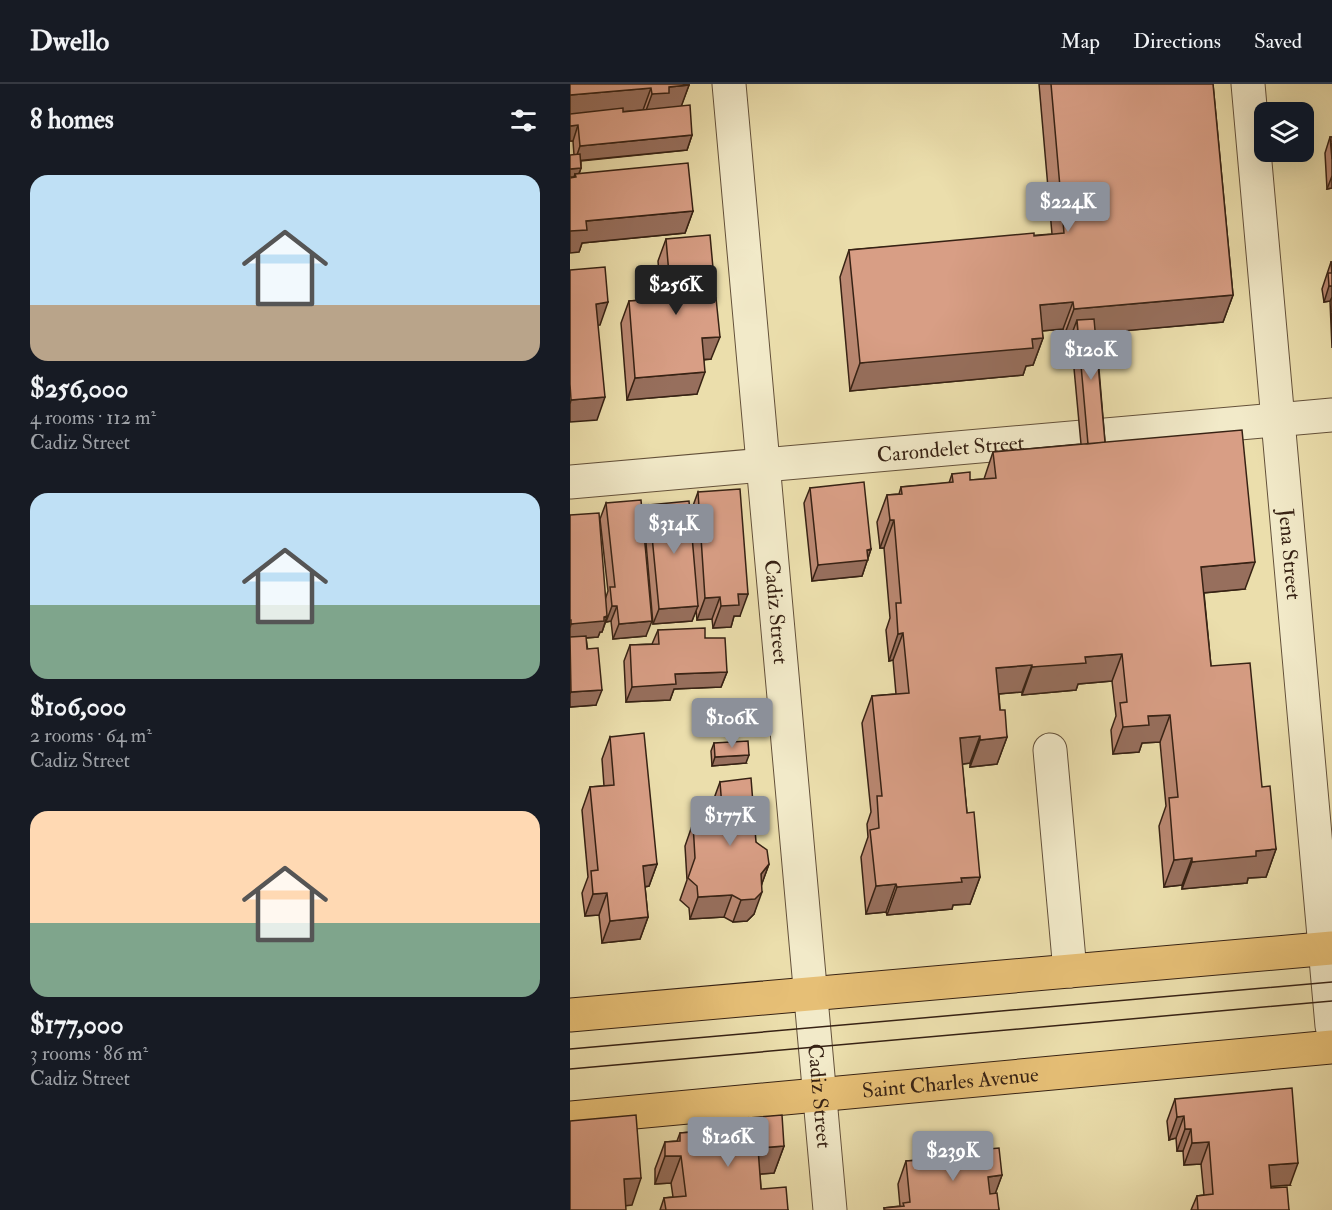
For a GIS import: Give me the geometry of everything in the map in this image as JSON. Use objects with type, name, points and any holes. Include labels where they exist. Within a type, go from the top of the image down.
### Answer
[{"type":"main road","points":[[570,1015],[1329,948]]},
{"type":"main road","name":"Saint Charles Avenue","points":[[570,1118],[1332,1047]]},
{"type":"street","name":"Cadiz Street","points":[[729,84],[830,1210]]},
{"type":"street","name":"Jena Street","points":[[1248,84],[1329,948],[1332,1026]]},
{"type":"street","name":"Carondelet Street","points":[[570,482],[1332,415]]},
{"type":"street","points":[[1050,750],[1070,970]]},
{"type":"building","points":[[570,84],[689,85],[669,87],[669,93],[652,94],[651,88],[570,95]]},
{"type":"building","points":[[1051,84],[1213,84],[1233,295],[1074,309],[1073,302],[1040,305],[1043,338],[1032,339],[1033,348],[860,363],[849,250],[1034,233],[1034,236],[1064,233]]},
{"type":"building","points":[[690,105],[692,135],[580,146],[578,125],[570,126],[570,114],[623,108],[623,112]]},
{"type":"building","points":[[580,154],[581,168],[570,169],[570,155]]},
{"type":"building","points":[[688,163],[693,211],[586,221],[587,230],[570,231],[570,178],[576,177],[575,174]]},
{"type":"building","points":[[710,235],[713,268],[696,270],[698,300],[716,298],[720,337],[702,338],[705,372],[635,378],[629,301],[671,298],[666,239]]},
{"type":"building","points":[[605,267],[608,302],[596,304],[605,397],[571,400],[570,270]]},
{"type":"building","points":[[1328,273],[1332,273],[1332,286],[1329,286]]},
{"type":"building","points":[[1094,319],[1105,442],[1088,444],[1077,320]]},
{"type":"building","points":[[1242,430],[1255,562],[1201,567],[1211,666],[1250,663],[1262,787],[1270,786],[1276,849],[1256,851],[1256,856],[1192,862],[1192,858],[1174,860],[1169,798],[1178,797],[1170,715],[1148,716],[1149,725],[1123,727],[1120,703],[1127,702],[1122,654],[1085,657],[1086,663],[996,668],[1000,710],[1005,710],[1007,737],[980,740],[980,736],[960,738],[967,813],[974,812],[980,877],[961,878],[962,882],[897,887],[896,884],[876,886],[870,830],[879,828],[877,796],[882,796],[872,696],[909,693],[903,633],[898,634],[896,603],[901,603],[894,520],[890,520],[887,495],[902,494],[901,487],[953,482],[952,474],[970,472],[970,480],[996,478],[993,452]]},
{"type":"building","points":[[864,482],[871,549],[867,550],[868,560],[818,565],[810,488]]},
{"type":"building","points":[[740,489],[748,594],[738,594],[739,605],[721,606],[720,597],[705,598],[698,492]]},
{"type":"building","points":[[641,500],[652,621],[619,624],[617,606],[612,606],[610,587],[615,587],[606,503]]},
{"type":"building","points":[[689,501],[698,606],[659,609],[649,505]]},
{"type":"building","points":[[599,513],[607,616],[604,617],[604,621],[571,624],[570,515]]},
{"type":"building","points":[[705,628],[705,638],[725,638],[727,672],[675,674],[676,684],[632,687],[630,645],[659,644],[658,630]]},
{"type":"building","points":[[586,636],[587,649],[598,648],[602,690],[571,692],[570,637]]},
{"type":"building","points":[[644,733],[657,864],[643,866],[648,917],[610,921],[607,893],[593,894],[591,871],[598,870],[590,787],[614,785],[610,737]]},
{"type":"building","points":[[748,741],[749,755],[715,757],[714,743]]},
{"type":"building","points":[[751,778],[756,842],[767,850],[769,864],[761,874],[762,892],[755,899],[741,900],[732,895],[698,897],[697,886],[688,878],[695,858],[693,823],[712,821],[712,808],[722,807],[720,782]]},
{"type":"building","points":[[1292,1088],[1298,1163],[1269,1165],[1271,1188],[1287,1187],[1289,1210],[1198,1210],[1197,1196],[1213,1194],[1209,1142],[1192,1143],[1191,1129],[1185,1129],[1184,1116],[1177,1117],[1175,1099]]},
{"type":"building","points":[[636,1115],[641,1178],[624,1179],[626,1210],[570,1210],[570,1121]]},
{"type":"building","points":[[782,1115],[784,1146],[758,1148],[761,1189],[786,1187],[788,1210],[666,1210],[664,1198],[686,1196],[681,1156],[665,1156],[665,1142],[680,1141],[680,1133],[751,1127],[749,1118]]},
{"type":"building","points":[[999,1148],[1002,1175],[988,1177],[990,1194],[997,1193],[999,1210],[885,1210],[884,1208],[904,1206],[903,1203],[910,1202],[906,1161],[935,1159],[934,1154]]},
{"type":"tram line","points":[[570,1049],[1332,982]]},
{"type":"tram line","points":[[570,1069],[1332,1001]]}]
